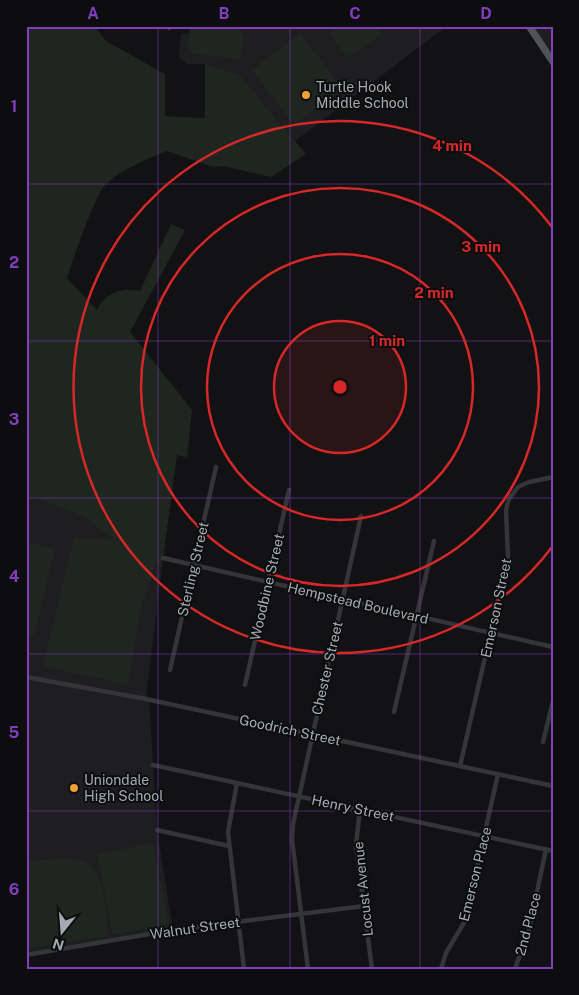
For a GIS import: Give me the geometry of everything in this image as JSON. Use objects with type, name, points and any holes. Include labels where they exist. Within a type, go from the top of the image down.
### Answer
[{"type":"main road","points":[[529,26],[553,62]]},
{"type":"street","name":"Sterling Street","points":[[170,670],[216,467]]},
{"type":"street","name":"Emerson Street","points":[[460,766],[508,558],[506,510],[510,499],[518,487],[530,482],[553,477]]},
{"type":"street","name":"Woodbine Street","points":[[245,684],[289,490]]},
{"type":"street","name":"Chester Street","points":[[308,969],[292,839],[312,734],[361,516]]},
{"type":"street","points":[[394,712],[434,541]]},
{"type":"street","name":"Hempstead Boulevard","points":[[163,558],[553,648]]},
{"type":"street","name":"Goodrich Street","points":[[26,677],[141,698],[553,786]]},
{"type":"street","points":[[543,742],[553,701]]},
{"type":"street","name":"Henry Street","points":[[153,765],[553,851]]},
{"type":"street","name":"Emerson Place","points":[[441,969],[446,953],[465,921],[498,774]]},
{"type":"street","points":[[237,783],[228,824],[244,969]]},
{"type":"street","name":"Locust Avenue","points":[[360,809],[356,844],[372,969]]},
{"type":"street","points":[[157,830],[229,846]]},
{"type":"street","name":"2nd Place","points":[[515,969],[529,930],[546,849]]},
{"type":"street","name":"Walnut Street","points":[[26,955],[173,930],[364,906]]},
{"type":"shaded area","points":[[26,26],[94,26],[106,41],[165,74],[165,116],[205,118],[205,64],[239,75],[306,154],[271,177],[223,166],[213,167],[167,151],[135,165],[113,178],[101,190],[90,213],[70,269],[67,278],[97,310],[109,295],[127,290],[140,291],[171,224],[185,230],[130,332],[192,410],[187,457],[177,455],[162,566],[156,564],[140,610],[128,685],[43,666],[74,538],[113,539],[83,516],[26,495]]},
{"type":"shaded area","name":"Turtle Hook Middle School","points":[[190,26],[447,26],[295,141],[273,115],[205,64],[187,64],[179,58],[181,33],[188,34]]},
{"type":"shaded area","points":[[192,26],[238,26],[244,38],[241,59],[194,54],[187,46]]},
{"type":"shaded area","points":[[339,26],[376,26],[381,34],[348,58],[330,33]]},
{"type":"shaded area","points":[[529,26],[553,26],[553,62]]},
{"type":"shaded area","points":[[300,33],[342,88],[294,125],[252,70]]},
{"type":"shaded area","points":[[26,495],[83,516],[154,568],[156,563],[162,566],[146,698],[149,699],[157,830],[173,930],[26,955]]},
{"type":"shaded area","points":[[26,542],[55,549],[34,635],[26,633]]},
{"type":"shaded area","points":[[153,843],[169,924],[113,935],[97,854]]},
{"type":"shaded area","points":[[62,858],[85,862],[98,877],[106,906],[108,936],[26,949],[26,862]]},
{"type":"place","name":"Turtle Hook Middle School","points":[[306,95]]},
{"type":"place","name":"Uniondale High School","points":[[74,788]]}]
